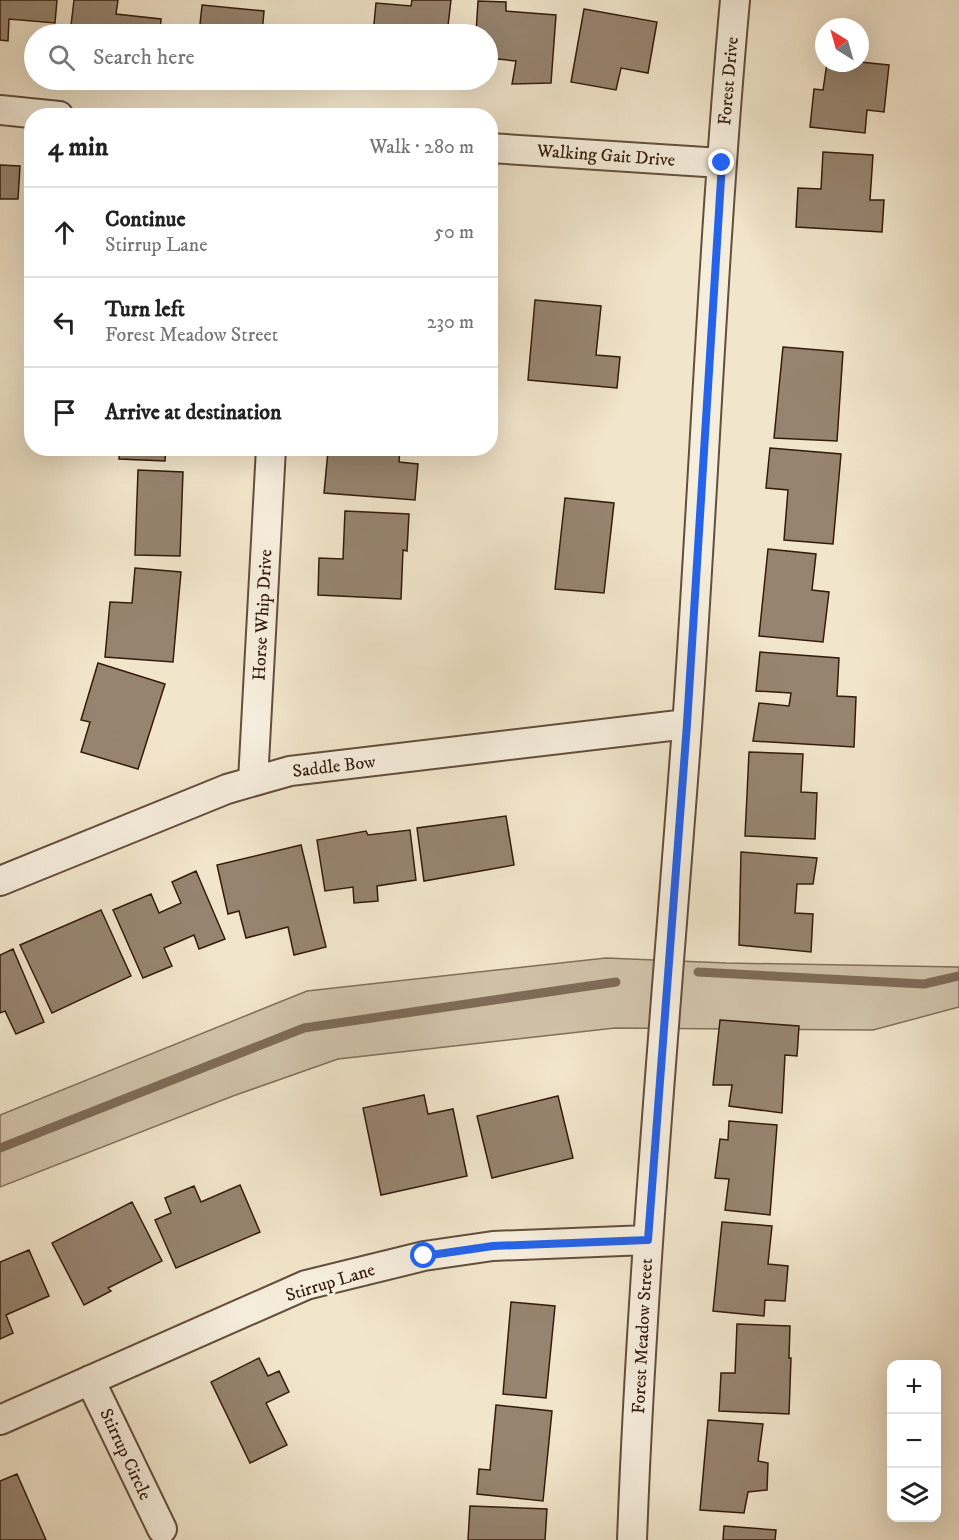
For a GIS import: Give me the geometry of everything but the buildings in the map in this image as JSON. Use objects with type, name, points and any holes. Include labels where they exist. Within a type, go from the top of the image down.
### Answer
[{"type":"street","name":"Forest Drive","points":[[722,163],[735,0]]},
{"type":"street","points":[[0,110],[24,112]]},
{"type":"street","name":"Walking Gait Drive","points":[[498,149],[722,163]]},
{"type":"street","name":"Forest Meadow Street","points":[[632,1540],[648,1240],[687,724],[722,163]]},
{"type":"street","name":"Horse Whip Drive","points":[[253,781],[271,456]]},
{"type":"street","name":"Saddle Bow","points":[[0,880],[227,789],[290,771],[687,724]]},
{"type":"street","name":"Stirrup Lane","points":[[0,1420],[306,1285],[424,1256],[493,1246],[648,1240]]},
{"type":"street","name":"Stirrup Circle","points":[[90,1380],[162,1529]]},
{"type":"shaded area","points":[[606,958],[726,963],[959,967],[959,1007],[873,1030],[615,1028],[338,1059],[233,1096],[0,1187],[0,1115],[307,991]]},
{"type":"waterway","points":[[698,972],[924,984],[959,976]]},
{"type":"waterway","points":[[0,1148],[304,1028],[616,982]]},
{"type":"route","points":[[424,1256],[493,1246],[648,1240],[687,724],[722,163]]}]
